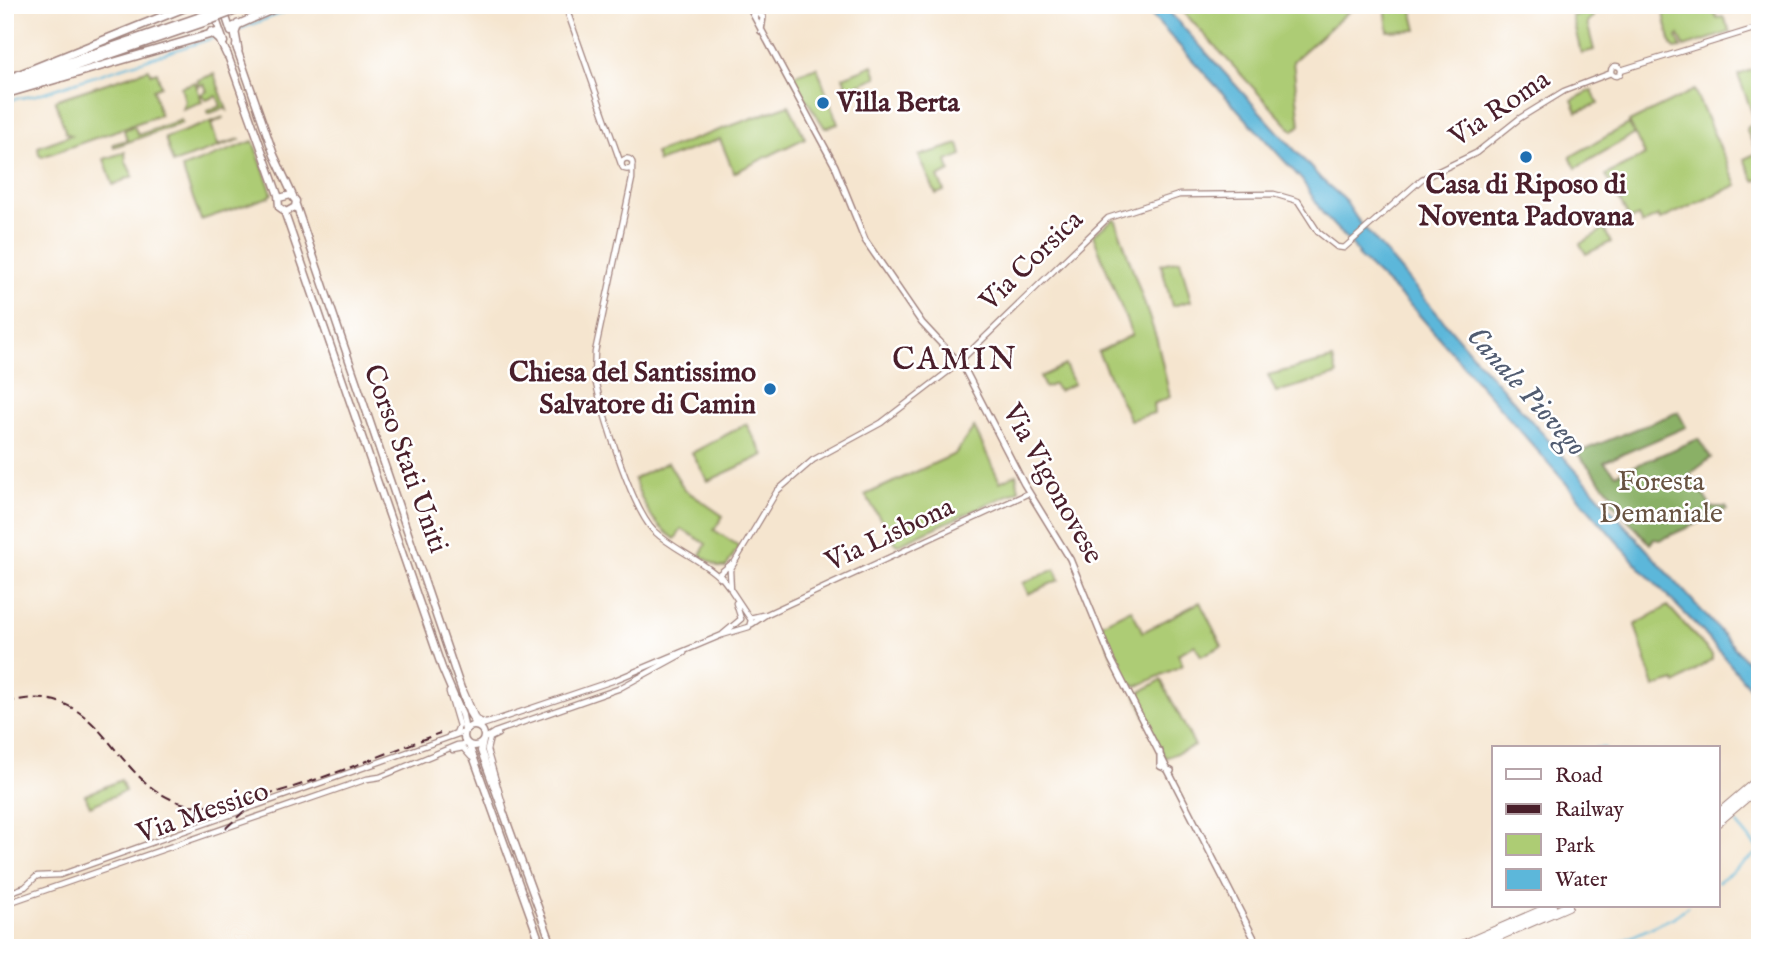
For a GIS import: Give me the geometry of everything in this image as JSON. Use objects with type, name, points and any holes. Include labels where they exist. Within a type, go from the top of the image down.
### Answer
[{"type":"highway","points":[[5,82],[191,5]]},
{"type":"highway","points":[[5,92],[235,8],[251,5]]},
{"type":"highway","points":[[238,50],[231,25],[282,5]]},
{"type":"highway","points":[[5,82],[212,18]]},
{"type":"highway","points":[[5,92],[52,83],[216,33],[227,55]]},
{"type":"highway","points":[[1720,812],[1760,778]]},
{"type":"highway","points":[[1720,820],[1760,786]]},
{"type":"highway","points":[[1455,948],[1547,908]]},
{"type":"highway","points":[[1472,948],[1563,908]]},
{"type":"main road","points":[[211,5],[216,33],[231,25],[222,5]]},
{"type":"main road","name":"Via Vigonovese","points":[[749,7],[759,19],[761,31],[835,166],[870,248],[922,323],[959,361],[1029,493],[1079,575],[1107,650],[1164,763],[1171,771],[1199,835],[1259,948]]},
{"type":"main road","points":[[227,55],[279,198],[278,205],[284,211],[292,210],[296,205],[293,196],[274,155],[238,50]]},
{"type":"main road","points":[[279,198],[284,194],[293,196]]},
{"type":"main road","name":"Corso Stati Uniti","points":[[296,205],[460,683],[478,726]]},
{"type":"main road","name":"Corso Stati Uniti","points":[[284,211],[442,668],[462,715],[464,732]]},
{"type":"main road","points":[[541,948],[464,732],[470,726],[478,726],[484,732],[481,751],[553,948]]},
{"type":"main road","points":[[469,745],[478,746],[483,740]]},
{"type":"street","points":[[565,5],[621,164],[631,183]]},
{"type":"street","name":"Via Roma","points":[[1349,246],[1414,185],[1476,153],[1520,118],[1564,91],[1611,73],[1614,66],[1621,70],[1760,27]]},
{"type":"street","points":[[614,145],[626,159],[632,161],[631,183],[599,331],[594,376],[641,514],[661,537],[711,569],[721,579],[749,617],[748,627]]},
{"type":"street","points":[[621,164],[626,159]]},
{"type":"street","points":[[624,169],[632,167]]},
{"type":"street","name":"Via Corsica","points":[[732,563],[784,483],[813,460],[881,423],[959,361],[1098,226],[1115,215],[1196,194],[1284,195],[1301,204],[1326,240],[1340,248],[1349,246]]},
{"type":"street","name":"Via Lisbona","points":[[478,726],[615,680],[722,635],[748,627],[768,614],[1029,493]]},
{"type":"street","points":[[721,579],[722,571],[732,563]]},
{"type":"street","points":[[731,590],[729,576],[732,563]]},
{"type":"street","points":[[711,569],[722,571],[729,576]]},
{"type":"street","points":[[721,579],[729,576]]},
{"type":"street","points":[[736,600],[740,620],[748,627]]},
{"type":"street","name":"Via Lisbona","points":[[722,635],[740,620],[768,614]]},
{"type":"street","name":"Via Lisbona","points":[[483,740],[524,722],[618,689],[691,649]]},
{"type":"street","points":[[426,746],[454,734],[459,726],[442,668]]},
{"type":"street","points":[[460,683],[479,721],[502,719]]},
{"type":"street","points":[[505,812],[487,745],[493,736],[524,722]]},
{"type":"street","name":"Via Messico","points":[[5,894],[33,882],[40,876],[47,878],[371,767],[464,732]]},
{"type":"street","name":"Via Messico","points":[[5,904],[384,774],[432,755],[469,745]]},
{"type":"street","points":[[432,755],[458,748],[467,750],[484,786]]},
{"type":"street","points":[[379,763],[385,769],[384,774]]},
{"type":"street","points":[[371,767],[371,773],[375,777]]},
{"type":"street","points":[[33,882],[35,890],[44,891],[49,884],[47,878]]},
{"type":"green space","points":[[1177,5],[1356,5],[1293,61],[1300,125],[1293,131]]},
{"type":"green space","points":[[1385,5],[1411,5],[1417,30],[1388,31]]},
{"type":"green space","points":[[1662,5],[1711,5],[1717,18],[1723,17],[1731,32],[1684,47],[1679,35],[1677,37],[1681,48],[1675,49],[1671,45]]},
{"type":"green space","points":[[1592,12],[1593,17],[1587,22],[1594,50],[1581,53],[1572,16]]},
{"type":"green space","points":[[873,65],[877,77],[848,89],[843,77]]},
{"type":"green space","points":[[817,67],[838,124],[825,128],[791,76]]},
{"type":"green space","points":[[1760,67],[1760,179],[1754,181],[1744,159],[1757,153],[1747,131],[1748,127],[1756,123],[1738,75]]},
{"type":"green space","points":[[149,69],[151,74],[157,72],[161,86],[153,89],[160,115],[42,157],[39,155],[38,147],[71,135],[66,133],[55,100]]},
{"type":"green space","points":[[214,74],[227,110],[224,108],[208,114],[207,111],[221,106],[217,96],[206,100],[201,94],[207,91],[204,84],[198,86],[198,80]]},
{"type":"green space","points":[[195,82],[202,102],[182,109],[185,101],[181,87]]},
{"type":"green space","points":[[1592,90],[1598,104],[1577,112],[1572,100]]},
{"type":"green space","points":[[1694,90],[1737,185],[1660,220],[1658,216],[1642,224],[1638,216],[1630,220],[1606,175],[1645,155],[1629,122]]},
{"type":"green space","points":[[789,105],[805,138],[734,173],[720,139],[658,162],[655,153]]},
{"type":"green space","points":[[224,117],[211,124],[218,145],[241,139],[173,163],[165,138]]},
{"type":"green space","points":[[181,120],[182,123],[114,147],[113,144],[127,140],[124,130],[134,126],[138,135]]},
{"type":"green space","points":[[1629,124],[1634,134],[1576,168],[1570,157]]},
{"type":"green space","points":[[253,141],[272,193],[269,197],[201,220],[182,168]]},
{"type":"green space","points":[[959,144],[962,155],[947,161],[950,171],[938,177],[944,191],[936,194],[919,156]]},
{"type":"green space","points":[[125,152],[126,162],[133,176],[113,185],[104,159]]},
{"type":"green space","points":[[1115,218],[1157,340],[1170,397],[1153,404],[1154,413],[1130,420],[1098,352],[1132,335],[1093,235]]},
{"type":"green space","points":[[1604,229],[1611,242],[1586,254],[1580,244]]},
{"type":"green space","points":[[1180,260],[1191,301],[1172,306],[1161,264]]},
{"type":"green space","points":[[1333,359],[1337,375],[1276,392],[1268,375]]},
{"type":"green space","points":[[1065,365],[1074,384],[1058,391],[1054,384],[1045,388],[1040,377]]},
{"type":"green space","name":"Foresta Demaniale","points":[[1678,412],[1686,427],[1604,462],[1616,474],[1698,439],[1711,458],[1690,474],[1711,507],[1726,507],[1727,510],[1660,540],[1654,539],[1650,544],[1611,501],[1614,497],[1577,453]]},
{"type":"green space","points":[[746,424],[764,455],[708,481],[692,453]]},
{"type":"green space","points":[[974,427],[1000,482],[1016,474],[1019,490],[897,545],[865,495],[955,454]]},
{"type":"green space","points":[[668,462],[684,489],[723,516],[714,530],[739,546],[726,567],[719,567],[700,555],[706,544],[682,529],[675,539],[667,533],[654,520],[645,505],[634,479]]},
{"type":"green space","points":[[1055,569],[1059,580],[1028,594],[1023,583]]},
{"type":"green space","points":[[1200,602],[1222,646],[1201,656],[1195,645],[1178,654],[1183,665],[1138,686],[1127,684],[1111,654],[1101,624],[1131,609],[1143,632]]},
{"type":"green space","points":[[1668,606],[1712,655],[1712,659],[1676,684],[1675,681],[1654,687],[1635,625]]},
{"type":"green space","points":[[1161,680],[1195,746],[1165,758],[1136,695]]},
{"type":"green space","points":[[121,780],[125,791],[90,806],[85,795]]},
{"type":"water","points":[[1142,5],[1163,5],[1321,179],[1344,199],[1357,219],[1475,358],[1760,676],[1760,700],[1703,632],[1640,568],[1413,308],[1358,256],[1359,253],[1323,214],[1302,180]]},
{"type":"waterway","points":[[240,29],[303,5]]},
{"type":"waterway","points":[[5,101],[36,95],[213,38]]},
{"type":"waterway","points":[[1737,824],[1759,850]]},
{"type":"waterway","points":[[1720,881],[1760,851]]},
{"type":"waterway","points":[[1607,948],[1674,917],[1685,908]]},
{"type":"railway","points":[[5,703],[38,698],[64,704],[86,717],[138,776],[159,793],[185,804],[208,806],[274,793],[440,733]]},
{"type":"railway","points":[[226,828],[254,802]]},
{"type":"place","name":"Villa Berta","points":[[823,103]]},
{"type":"place","name":"Casa di Riposo di Noventa Padovana","points":[[1526,157]]},
{"type":"place","name":"Chiesa del Santissimo Salvatore di Camin","points":[[770,389]]},
{"type":"district","name":"CAMIN","points":[[955,360]]},
{"type":"water label","name":"Canale Piovego","points":[[1526,392]]}]
